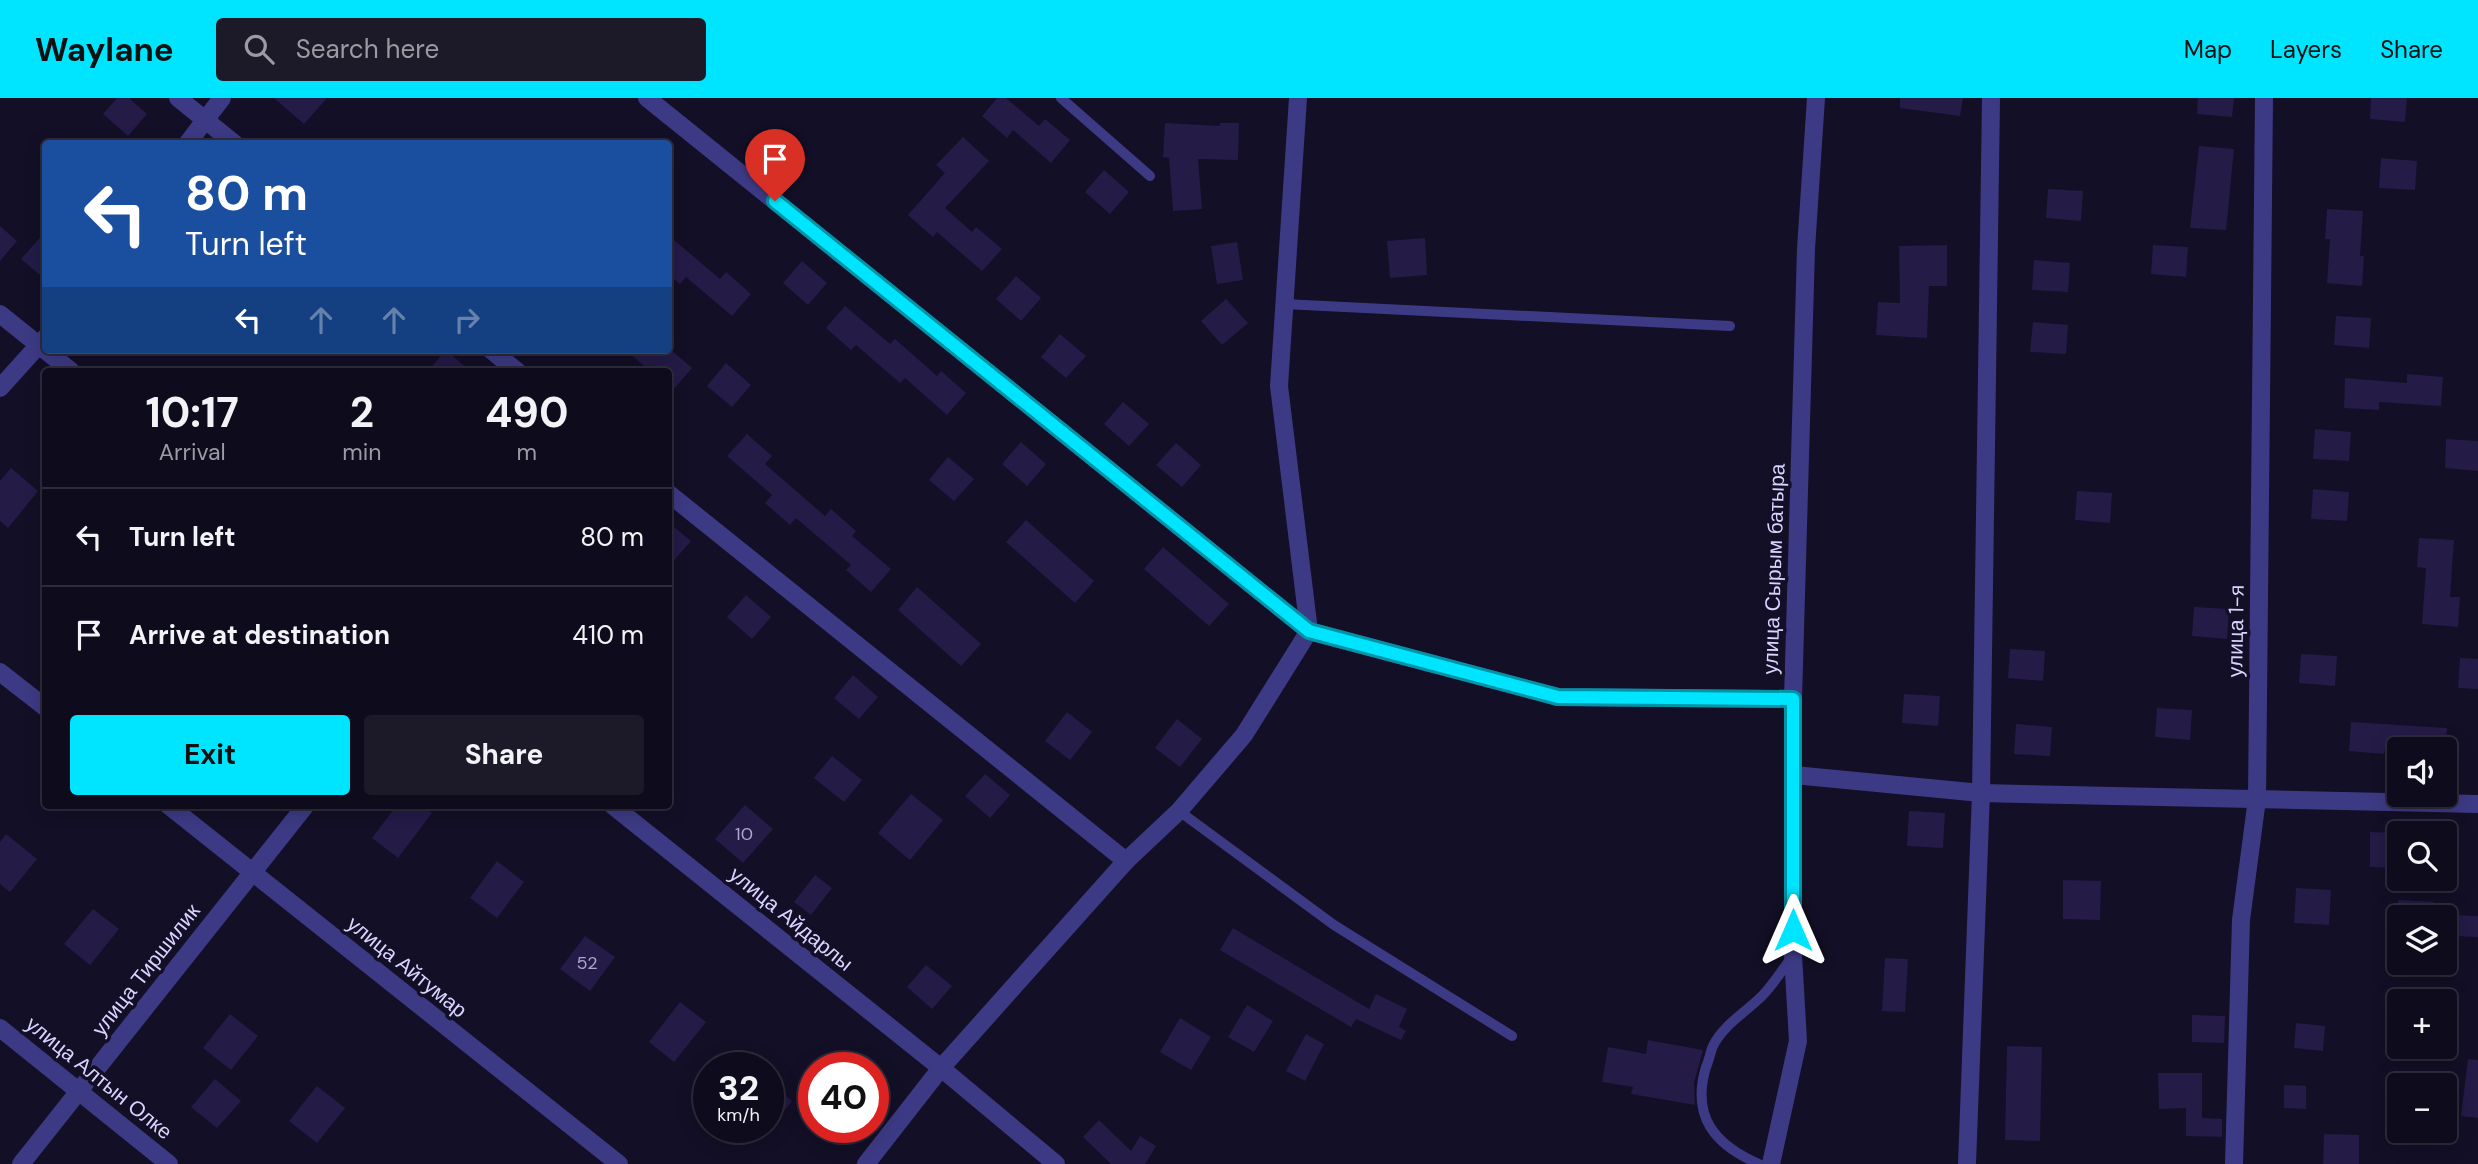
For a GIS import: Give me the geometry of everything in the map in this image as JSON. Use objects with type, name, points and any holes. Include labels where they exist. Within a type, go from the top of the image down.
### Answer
[{"type":"street","points":[[178,98],[229,140]]},
{"type":"street","points":[[190,140],[222,98]]},
{"type":"street","points":[[647,98],[1309,631],[1558,697],[1793,699]]},
{"type":"street","points":[[866,1164],[941,1068],[1126,861],[1179,811],[1244,735],[1309,631],[1279,386],[1298,98]]},
{"type":"street","name":"улица Сырым батыра","points":[[1771,1164],[1798,1041],[1793,956],[1793,699],[1806,249],[1816,98]]},
{"type":"street","points":[[1967,1164],[1981,793],[1991,98]]},
{"type":"street","name":"улица 1-я","points":[[2234,1164],[2241,920],[2257,799],[2264,98]]},
{"type":"street","points":[[0,314],[42,341],[0,388]]},
{"type":"street","points":[[55,354],[68,368]]},
{"type":"street","points":[[496,354],[513,368]]},
{"type":"street","points":[[672,496],[1126,861]]},
{"type":"street","points":[[0,672],[42,705]]},
{"type":"street","points":[[1794,775],[1981,793],[2478,804]]},
{"type":"street","name":"улица Айтумар","points":[[172,809],[619,1164]]},
{"type":"street","name":"улица Тиршилик","points":[[22,1164],[303,809]]},
{"type":"street","name":"улица Айдарлы","points":[[617,809],[941,1068],[1056,1164]]},
{"type":"street","name":"улица Алтын Олке","points":[[0,1028],[169,1164]]},
{"type":"lane","points":[[1061,98],[1150,176]]},
{"type":"lane","points":[[1284,304],[1730,326]]},
{"type":"lane","points":[[1179,811],[1334,925],[1512,1036]]},
{"type":"lane","points":[[1759,1164],[1740,1156],[1716,1137],[1704,1118],[1702,1083],[1713,1045],[1733,1021],[1763,995],[1793,956]]},
{"type":"building","points":[[117,98],[129,98],[147,114],[128,136],[103,114]]},
{"type":"building","points":[[274,98],[327,98],[304,124]]},
{"type":"building","points":[[997,98],[1006,98],[1039,126],[1045,119],[1070,140],[1051,163],[1013,130],[1007,138],[982,116]]},
{"type":"building","points":[[1900,98],[1963,98],[1960,116],[1900,108]]},
{"type":"building","points":[[2198,98],[2234,98],[2232,117],[2197,114]]},
{"type":"building","points":[[2371,98],[2407,98],[2405,122],[2370,119]]},
{"type":"building","points":[[1165,123],[1220,126],[1220,123],[1239,123],[1238,160],[1198,159],[1202,209],[1173,211],[1169,158],[1163,157]]},
{"type":"building","points":[[963,137],[989,161],[945,208],[972,232],[976,227],[1002,249],[982,271],[937,232],[933,237],[908,215],[945,173],[936,165]]},
{"type":"building","points":[[2199,146],[2234,149],[2226,230],[2190,228]]},
{"type":"building","points":[[2381,158],[2417,161],[2415,190],[2379,188]]},
{"type":"building","points":[[1104,170],[1129,192],[1110,214],[1085,192]]},
{"type":"building","points":[[2048,189],[2083,191],[2081,221],[2046,218]]},
{"type":"building","points":[[2327,209],[2363,211],[2360,256],[2364,256],[2362,286],[2327,283],[2330,239],[2325,239]]},
{"type":"building","points":[[0,226],[17,241],[0,261]]},
{"type":"building","points":[[42,235],[42,277],[21,259]]},
{"type":"building","points":[[672,238],[720,279],[726,272],[751,294],[732,316],[686,277],[680,284],[672,277]]},
{"type":"building","points":[[1425,238],[1427,275],[1390,278],[1387,241]]},
{"type":"building","points":[[1237,242],[1243,280],[1217,284],[1211,246]]},
{"type":"building","points":[[1947,245],[1947,286],[1929,286],[1927,338],[1876,335],[1878,302],[1900,303],[1899,246]]},
{"type":"building","points":[[2153,245],[2188,247],[2186,277],[2151,274]]},
{"type":"building","points":[[2034,260],[2070,263],[2068,292],[2032,290]]},
{"type":"building","points":[[802,261],[827,283],[808,305],[783,283]]},
{"type":"building","points":[[1016,276],[1041,298],[1021,321],[996,299]]},
{"type":"building","points":[[1226,299],[1248,323],[1222,345],[1201,321]]},
{"type":"building","points":[[845,306],[890,344],[895,339],[937,376],[941,371],[966,393],[947,415],[905,378],[900,383],[856,345],[851,350],[826,328]]},
{"type":"building","points":[[2336,316],[2371,318],[2369,348],[2334,345]]},
{"type":"building","points":[[2033,322],[2068,325],[2066,354],[2030,352]]},
{"type":"building","points":[[1060,334],[1086,356],[1066,378],[1041,357]]},
{"type":"building","points":[[672,351],[692,368],[672,391],[672,368],[647,368],[631,354],[672,354]]},
{"type":"building","points":[[443,354],[451,354],[467,368],[431,368]]},
{"type":"building","points":[[726,363],[751,385],[732,407],[707,386]]},
{"type":"building","points":[[2407,374],[2443,377],[2441,406],[2379,402],[2379,410],[2344,408],[2345,378],[2407,383]]},
{"type":"building","points":[[1123,402],[1149,424],[1129,446],[1104,424]]},
{"type":"building","points":[[2315,429],[2351,432],[2349,461],[2313,459]]},
{"type":"building","points":[[747,434],[772,456],[765,464],[825,516],[831,509],[856,531],[852,536],[891,569],[871,592],[846,570],[851,565],[796,518],[790,525],[765,503],[772,495],[727,456]]},
{"type":"building","points":[[2446,439],[2478,441],[2478,471],[2445,468]]},
{"type":"building","points":[[1021,442],[1046,464],[1027,486],[1002,464]]},
{"type":"building","points":[[1176,443],[1201,465],[1182,487],[1156,465]]},
{"type":"building","points":[[948,457],[974,479],[954,501],[929,480]]},
{"type":"building","points":[[11,468],[38,491],[8,528],[0,521],[0,481]]},
{"type":"building","points":[[2313,489],[2349,492],[2347,521],[2311,519]]},
{"type":"building","points":[[2077,491],[2112,493],[2110,523],[2075,520]]},
{"type":"building","points":[[1026,520],[1094,581],[1075,603],[1006,542]]},
{"type":"building","points":[[672,525],[691,541],[672,562]]},
{"type":"building","points":[[2419,538],[2454,540],[2450,597],[2460,597],[2458,627],[2422,624],[2426,568],[2417,567]]},
{"type":"building","points":[[1163,547],[1229,604],[1209,626],[1144,569]]},
{"type":"building","points":[[917,587],[981,644],[961,666],[898,610]]},
{"type":"building","points":[[746,595],[771,617],[752,639],[727,617]]},
{"type":"building","points":[[2194,607],[2229,609],[2227,639],[2192,636]]},
{"type":"building","points":[[2010,649],[2045,651],[2043,681],[2008,678]]},
{"type":"building","points":[[2301,654],[2337,656],[2335,686],[2299,683]]},
{"type":"building","points":[[2460,658],[2478,659],[2478,689],[2458,688]]},
{"type":"building","points":[[853,675],[878,697],[859,719],[834,698]]},
{"type":"building","points":[[1904,694],[1940,696],[1938,726],[1902,723]]},
{"type":"building","points":[[2157,708],[2192,710],[2190,740],[2155,737]]},
{"type":"building","points":[[1067,712],[1092,732],[1070,760],[1045,741]]},
{"type":"building","points":[[1177,719],[1202,739],[1180,767],[1155,748]]},
{"type":"building","points":[[2351,722],[2447,728],[2446,737],[2387,737],[2384,754],[2349,751]]},
{"type":"building","points":[[2016,724],[2052,727],[2050,756],[2014,754]]},
{"type":"building","points":[[832,756],[862,780],[844,802],[814,778]]},
{"type":"building","points":[[985,774],[1010,795],[990,818],[965,796]]},
{"type":"building","points":[[911,794],[943,820],[910,860],[878,833]]},
{"type":"building","points":[[745,805],[773,829],[743,863],[715,839]]},
{"type":"building","points":[[394,809],[426,809],[432,813],[398,858],[372,838]]},
{"type":"building","points":[[1909,811],[1945,813],[1943,848],[1907,846]]},
{"type":"building","points":[[2370,832],[2387,833],[2387,868],[2370,867]]},
{"type":"building","points":[[6,834],[37,859],[10,892],[0,884],[0,842]]},
{"type":"building","points":[[497,861],[524,882],[497,918],[470,898]]},
{"type":"building","points":[[815,875],[832,888],[811,915],[794,902]]},
{"type":"building","points":[[2063,880],[2101,881],[2100,920],[2063,919]]},
{"type":"building","points":[[2296,888],[2331,890],[2329,925],[2294,923]]},
{"type":"building","points":[[2398,900],[2434,902],[2434,905],[2398,905]]},
{"type":"building","points":[[93,909],[119,929],[90,965],[64,944]]},
{"type":"building","points":[[2457,915],[2478,916],[2478,937],[2457,936]]},
{"type":"building","points":[[1233,928],[1369,1009],[1376,994],[1407,1009],[1399,1027],[1406,1031],[1401,1040],[1356,1019],[1351,1027],[1220,950]]},
{"type":"building","points":[[585,936],[615,957],[590,991],[560,969]]},
{"type":"building","points":[[1885,958],[1908,959],[1905,1012],[1882,1011]]},
{"type":"building","points":[[926,965],[952,986],[932,1009],[907,987]]},
{"type":"building","points":[[680,1002],[706,1022],[674,1062],[649,1042]]},
{"type":"building","points":[[1247,1005],[1273,1021],[1254,1052],[1228,1037]]},
{"type":"building","points":[[230,1014],[258,1036],[231,1070],[203,1048]]},
{"type":"building","points":[[2192,1015],[2225,1016],[2224,1043],[2192,1042]]},
{"type":"building","points":[[1180,1018],[1211,1037],[1191,1070],[1160,1052]]},
{"type":"building","points":[[2296,1023],[2325,1026],[2323,1051],[2294,1048]]},
{"type":"building","points":[[1306,1034],[1324,1044],[1305,1081],[1286,1071]]},
{"type":"building","points":[[1648,1040],[1703,1050],[1694,1083],[1695,1105],[1631,1094],[1633,1087],[1602,1082],[1608,1047],[1646,1054]]},
{"type":"building","points":[[2007,1046],[2042,1047],[2040,1141],[2005,1140]]},
{"type":"building","points":[[2468,1059],[2478,1060],[2478,1118],[2461,1116]]},
{"type":"building","points":[[2158,1073],[2202,1073],[2202,1118],[2222,1119],[2222,1137],[2186,1136],[2186,1108],[2159,1109]]},
{"type":"building","points":[[215,1079],[241,1101],[217,1128],[191,1107]]},
{"type":"building","points":[[2284,1085],[2306,1086],[2306,1109],[2284,1108]]},
{"type":"building","points":[[317,1086],[345,1108],[317,1143],[289,1121]]},
{"type":"building","points":[[784,1095],[792,1101],[784,1111]]},
{"type":"building","points":[[1099,1120],[1131,1151],[1140,1136],[1156,1146],[1145,1164],[1111,1164],[1083,1137]]},
{"type":"building","points":[[2324,1134],[2359,1135],[2359,1164],[2323,1164]]},
{"type":"route","points":[[775,201],[1309,631],[1558,697],[1793,699],[1793,930]]}]
